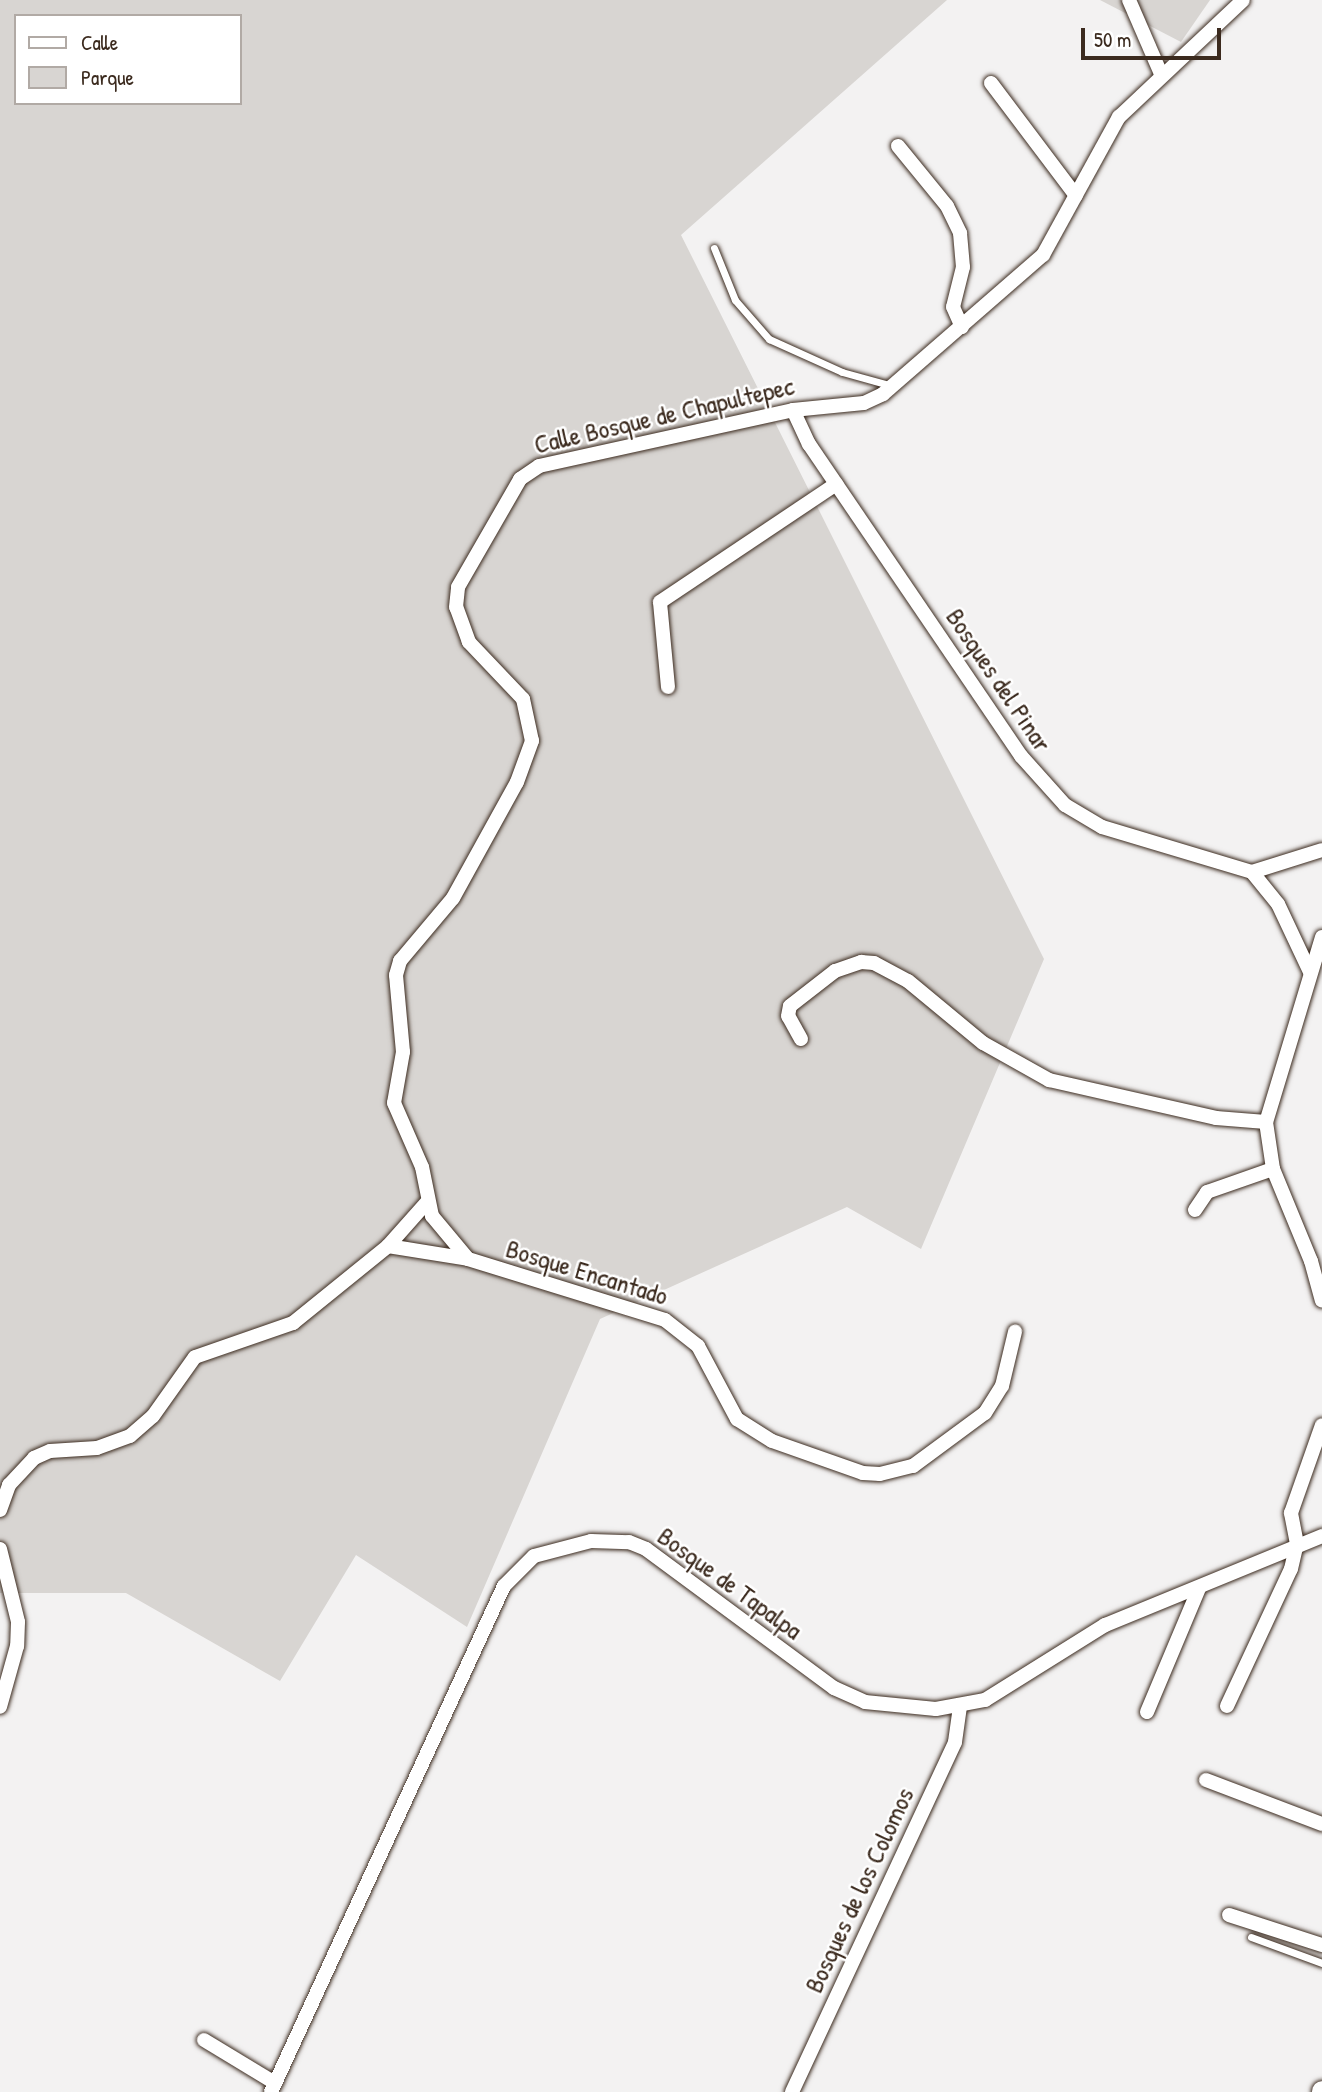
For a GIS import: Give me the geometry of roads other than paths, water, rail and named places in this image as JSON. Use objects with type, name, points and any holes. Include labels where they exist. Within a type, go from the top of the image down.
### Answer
[{"type":"street","points":[[1129,0],[1161,74]]},
{"type":"street","name":"Calle Bosque de Chapultepec","points":[[468,1259],[439,1227],[428,1202],[422,1167],[394,1103],[403,1052],[398,967],[453,898],[517,782],[532,731],[517,690],[465,635],[456,607],[458,587],[520,479],[530,469],[793,410],[864,403],[894,386],[1042,255],[1112,126],[1161,74],[1243,0]]},
{"type":"street","points":[[990,83],[1076,196]]},
{"type":"street","points":[[898,146],[947,206],[960,233],[963,267],[954,307],[962,327]]},
{"type":"street","name":"Bosques del Pinar","points":[[793,410],[800,430],[836,484],[1021,756],[1050,791],[1102,827],[1252,872]]},
{"type":"street","points":[[668,687],[660,602],[836,484]]},
{"type":"street","points":[[1310,972],[1278,904],[1252,872],[1322,850]]},
{"type":"street","points":[[1322,937],[1266,1122],[1273,1170],[1311,1261],[1322,1301]]},
{"type":"street","points":[[801,1039],[788,1016],[790,1006],[835,971],[861,962],[874,963],[908,981],[983,1043],[1049,1080],[1216,1118],[1266,1122]]},
{"type":"street","points":[[1195,1210],[1207,1192],[1273,1170]]},
{"type":"street","points":[[0,1510],[9,1485],[34,1458],[50,1451],[97,1448],[130,1436],[152,1416],[195,1357],[293,1323],[388,1246],[428,1202]]},
{"type":"street","name":"Bosque Encantado","points":[[388,1246],[468,1259],[678,1327],[698,1346],[737,1419],[772,1441],[863,1473],[880,1474],[913,1466],[985,1413],[1002,1386],[1015,1332]]},
{"type":"street","points":[[1227,1706],[1291,1569],[1297,1544],[1292,1513],[1322,1424]]},
{"type":"street","name":"Bosque de Tapalpa","points":[[273,2088],[504,1586],[534,1556],[591,1541],[629,1542],[646,1549],[834,1688],[889,1706],[960,1706],[985,1700],[1021,1680],[1105,1625],[1322,1536]]},
{"type":"street","points":[[0,1549],[18,1622],[17,1646],[0,1707]]},
{"type":"street","points":[[1147,1712],[1199,1588]]},
{"type":"street","name":"Bosques de los Colomos","points":[[792,2092],[955,1742],[960,1706]]},
{"type":"street","points":[[1206,1780],[1322,1824]]},
{"type":"street","points":[[1229,1915],[1322,1945]]},
{"type":"street","points":[[204,2040],[273,2088]]},
{"type":"lane","points":[[714,248],[735,300],[769,339],[842,372],[894,386]]},
{"type":"lane","points":[[1251,1937],[1322,1963]]}]
